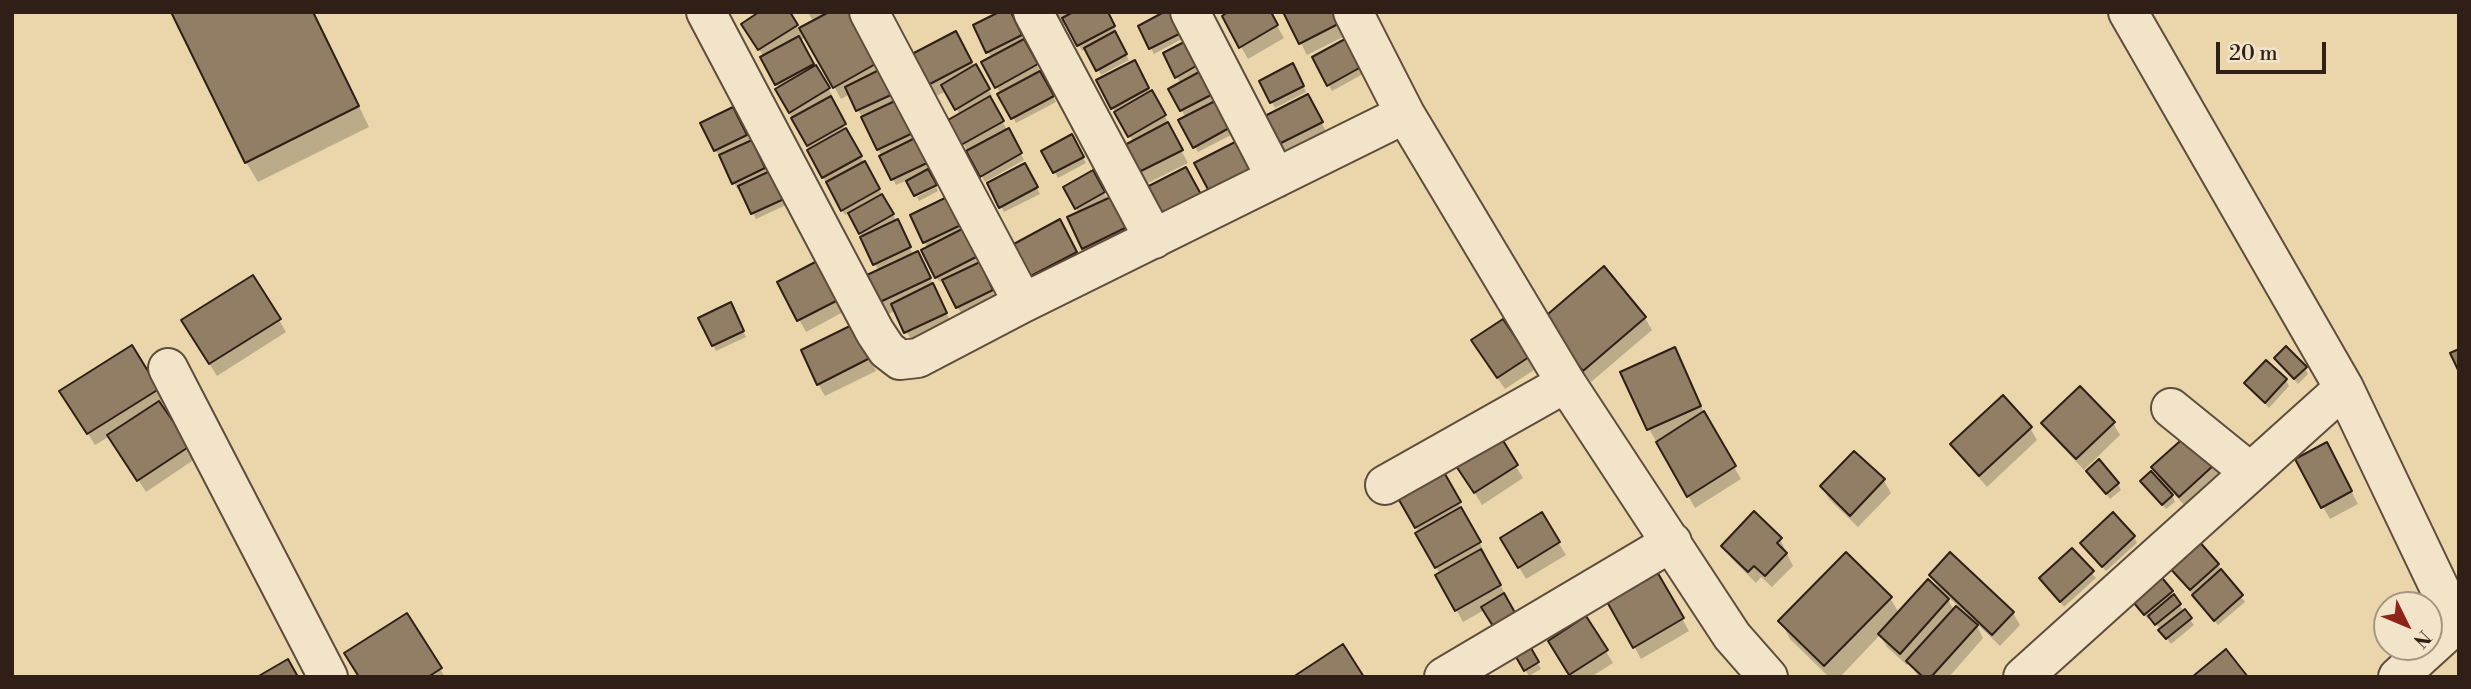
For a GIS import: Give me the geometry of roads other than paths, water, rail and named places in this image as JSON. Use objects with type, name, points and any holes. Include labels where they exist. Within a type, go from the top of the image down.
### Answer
[{"type":"street","points":[[706,12],[875,332],[887,350],[900,360],[918,358],[1023,303],[1405,114]]},
{"type":"street","points":[[869,12],[1023,303]]},
{"type":"street","points":[[1033,12],[1154,239]]},
{"type":"street","points":[[1190,12],[1276,178]]},
{"type":"street","points":[[1353,12],[1405,114],[1566,383],[1732,636],[1768,677]]},
{"type":"street","points":[[2128,12],[2344,388],[2457,627],[2398,677]]},
{"type":"street","points":[[168,368],[328,677]]},
{"type":"street","points":[[1385,485],[1566,383]]},
{"type":"street","points":[[2023,677],[2344,388]]},
{"type":"street","points":[[2171,408],[2250,472]]},
{"type":"street","points":[[1444,677],[1672,542]]}]
